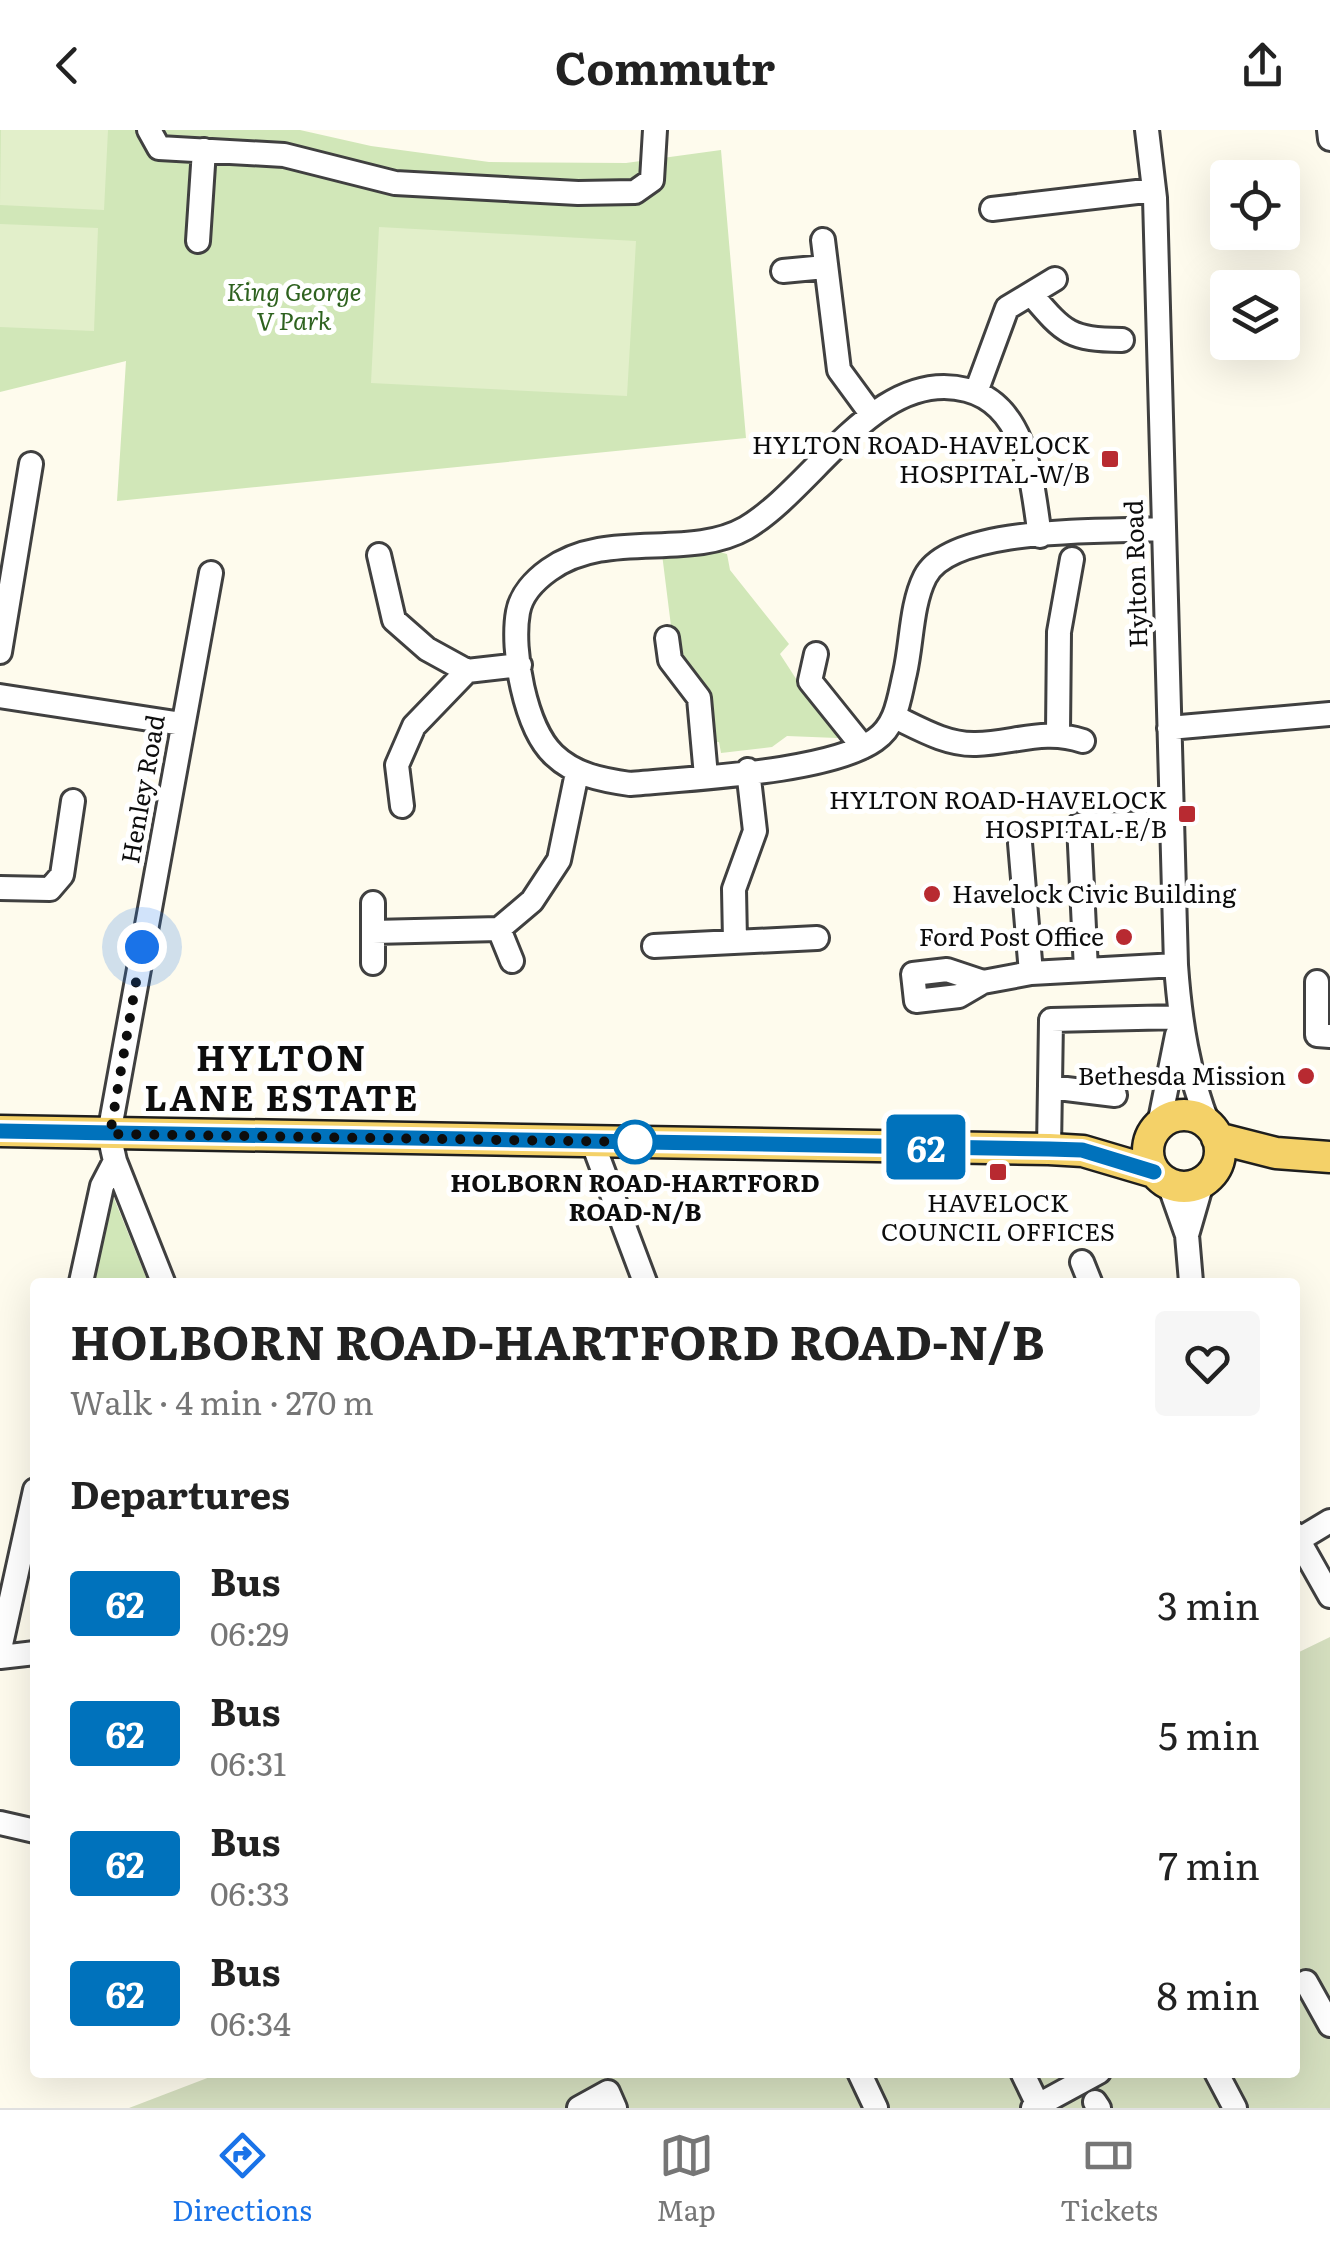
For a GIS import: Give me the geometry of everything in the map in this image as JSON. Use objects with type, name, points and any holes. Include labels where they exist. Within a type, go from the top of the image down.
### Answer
[{"type":"main road","points":[[0,1131],[112,1147],[592,1141],[1082,1150],[1155,1130],[1184,1115],[1213,1132],[1276,1153],[1330,1157]]},
{"type":"main road","points":[[1155,1130],[1149,1160],[1162,1178]]},
{"type":"main road","points":[[1208,1176],[1220,1154],[1213,1132]]},
{"type":"main road","points":[[1082,1150],[1191,1187],[1208,1176],[1276,1153]]},
{"type":"street","points":[[149,130],[159,148],[284,155],[395,183],[635,192],[652,180],[655,130]]},
{"type":"street","name":"Hylton Road","points":[[1148,130],[1154,190],[1176,965],[1180,1017],[1194,1090],[1213,1132]]},
{"type":"street","points":[[1329,130],[1330,139]]},
{"type":"street","points":[[198,241],[204,150]]},
{"type":"street","points":[[992,209],[1154,190]]},
{"type":"street","points":[[823,240],[838,370],[872,415]]},
{"type":"street","points":[[783,271],[825,267]]},
{"type":"street","points":[[976,392],[1007,308],[1055,279]]},
{"type":"street","points":[[1032,296],[1063,332],[1084,339],[1122,340]]},
{"type":"street","points":[[1040,536],[1028,457],[1000,411],[976,392],[952,386],[920,387],[872,415],[742,530],[717,538],[575,554],[548,571],[529,588],[518,611],[520,665],[534,727],[552,754],[577,772],[630,784],[816,764],[863,747],[878,738],[895,717],[918,595],[939,558],[975,542],[1162,529]]},
{"type":"street","points":[[0,646],[30,464]]},
{"type":"street","points":[[378,555],[394,620],[427,649],[468,671],[520,665]]},
{"type":"street","points":[[1058,732],[1057,654],[1072,560]]},
{"type":"street","name":"Henley Road","points":[[82,1278],[112,1147],[182,724],[212,573]]},
{"type":"street","points":[[667,638],[670,660],[698,698],[706,776]]},
{"type":"street","points":[[816,654],[810,681],[863,747]]},
{"type":"street","points":[[402,806],[397,765],[414,726],[468,671]]},
{"type":"street","points":[[0,696],[182,724]]},
{"type":"street","points":[[1169,728],[1330,714]]},
{"type":"street","points":[[895,717],[943,739],[974,744],[1058,732],[1083,741]]},
{"type":"street","points":[[735,941],[734,889],[755,831],[748,770]]},
{"type":"street","points":[[373,932],[500,930],[532,901],[559,860],[577,772]]},
{"type":"street","points":[[0,888],[50,889],[62,875],[74,801]]},
{"type":"street","points":[[1086,970],[1079,825],[1170,823]]},
{"type":"street","points":[[1020,844],[1030,973]]},
{"type":"street","points":[[372,963],[373,902]]},
{"type":"street","points":[[500,930],[512,961]]},
{"type":"street","points":[[654,946],[816,938]]},
{"type":"street","points":[[983,982],[1030,973],[1176,965]]},
{"type":"street","points":[[1317,982],[1316,1036],[1330,1036]]},
{"type":"street","points":[[1049,1149],[1051,1020],[1180,1017]]},
{"type":"street","name":"Hylton Road","points":[[1155,1130],[1180,1017]]},
{"type":"street","points":[[1050,1087],[1115,1095]]},
{"type":"street","points":[[592,1141],[643,1278]]},
{"type":"street","points":[[112,1147],[161,1278]]},
{"type":"street","points":[[1186,1235],[1208,1176]]},
{"type":"street","points":[[1162,1178],[1186,1235],[1191,1278]]},
{"type":"street","points":[[0,1649],[30,1513]]},
{"type":"street","points":[[1300,1537],[1330,1521]]},
{"type":"street","points":[[1300,1546],[1330,1596]]},
{"type":"street","points":[[0,1657],[30,1654]]},
{"type":"street","points":[[0,1823],[30,1830]]},
{"type":"street","points":[[1306,1982],[1330,2025]]},
{"type":"street","points":[[862,2078],[876,2108]]},
{"type":"street","points":[[1024,2078],[1036,2107],[1087,2078]]},
{"type":"street","points":[[1219,2078],[1235,2108]]},
{"type":"street","points":[[579,2108],[608,2092],[615,2108]]},
{"type":"green space","name":"King George V Park","points":[[0,130],[300,130],[371,146],[489,162],[626,163],[721,150],[746,438],[117,501],[126,361],[0,392]]},
{"type":"green space","points":[[1,130],[108,130],[104,210],[0,205]]},
{"type":"green space","points":[[0,224],[98,228],[94,331],[0,327]]},
{"type":"green space","points":[[379,227],[636,241],[627,396],[371,383]]},
{"type":"green space","points":[[708,549],[727,554],[730,570],[789,644],[780,654],[802,688],[843,734],[837,738],[787,736],[772,747],[721,753],[719,742],[708,744],[674,650],[662,554]]},
{"type":"green space","points":[[113,1196],[146,1278],[95,1278]]},
{"type":"green space","points":[[1330,1637],[1330,2108],[129,2108],[207,2078],[1300,2078],[1300,1652]]},
{"type":"bus line","name":"62","points":[[0,1131],[1082,1150],[1154,1172]]},
{"type":"place","name":"HYLTON ROAD-HAVELOCK HOSPITAL-W/B","points":[[1110,459]]},
{"type":"place","name":"HYLTON ROAD-HAVELOCK HOSPITAL-E/B","points":[[1187,814]]},
{"type":"place","name":"Havelock Civic Building","points":[[932,894]]},
{"type":"place","name":"Ford Post Office","points":[[1124,937]]},
{"type":"place","name":"Bethesda Mission","points":[[1306,1076]]},
{"type":"place","name":"HOLBORN ROAD-HARTFORD ROAD-N/B","points":[[635,1142]]},
{"type":"place","name":"HAVELOCK COUNCIL OFFICES","points":[[998,1172]]},
{"type":"district","name":"HYLTON LANE ESTATE","points":[[282,1079]]},
{"type":"route","points":[[142,947],[110,1134],[635,1142]]}]
